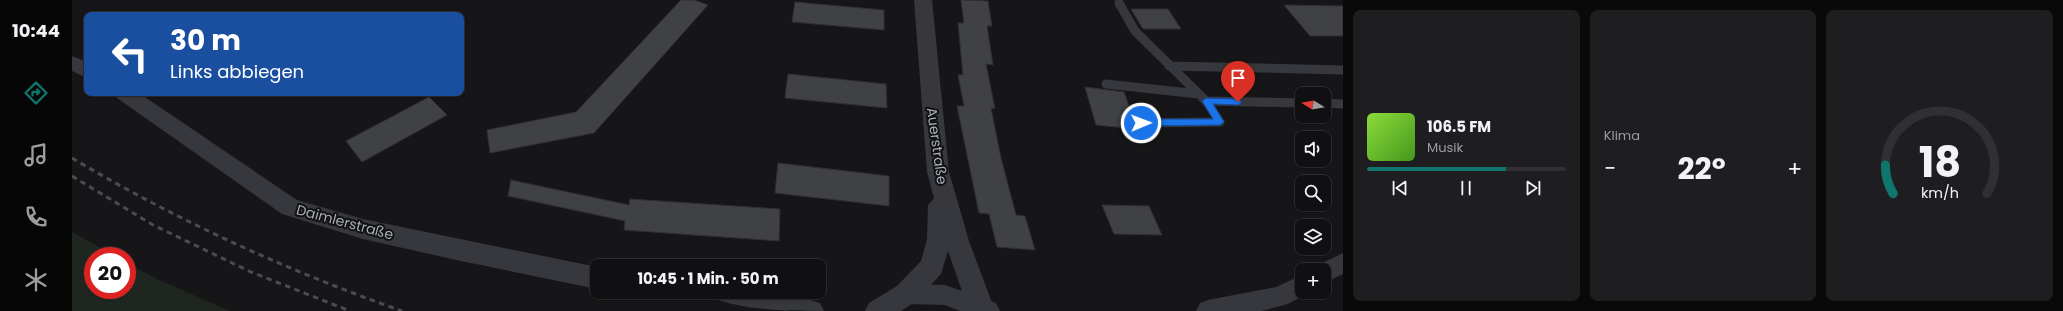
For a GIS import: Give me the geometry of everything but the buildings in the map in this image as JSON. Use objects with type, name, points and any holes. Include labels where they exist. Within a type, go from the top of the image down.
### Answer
[{"type":"street","name":"Auerstraße","points":[[923,0],[938,172],[957,240],[984,310]]},
{"type":"street","points":[[72,62],[84,69]]},
{"type":"street","name":"Daimlerstraße","points":[[128,96],[290,207],[363,229],[461,251],[590,277]]},
{"type":"street","points":[[878,311],[906,294],[932,266],[939,239],[940,202],[938,172]]},
{"type":"street","points":[[1331,269],[1343,263]]},
{"type":"street","points":[[1208,311],[1280,297],[1295,289]]},
{"type":"street","points":[[906,294],[945,295],[984,310]]},
{"type":"street","points":[[769,299],[811,311]]},
{"type":"lane","points":[[1119,3],[1135,31],[1206,101],[1220,122],[1141,123]]},
{"type":"lane","points":[[1169,66],[1343,70]]},
{"type":"lane","points":[[1106,84],[1198,94]]},
{"type":"lane","points":[[1206,101],[1295,103]]},
{"type":"lane","points":[[1331,104],[1343,104]]},
{"type":"shaded area","points":[[72,232],[99,247],[84,247],[84,299],[136,299],[136,268],[155,278],[230,311],[72,311]]},
{"type":"railway","points":[[72,158],[152,203],[233,243],[316,279],[402,311]]},
{"type":"railway","points":[[72,176],[153,225],[251,272],[350,311]]},
{"type":"route","points":[[1141,123],[1220,122],[1206,101],[1238,102]]}]
